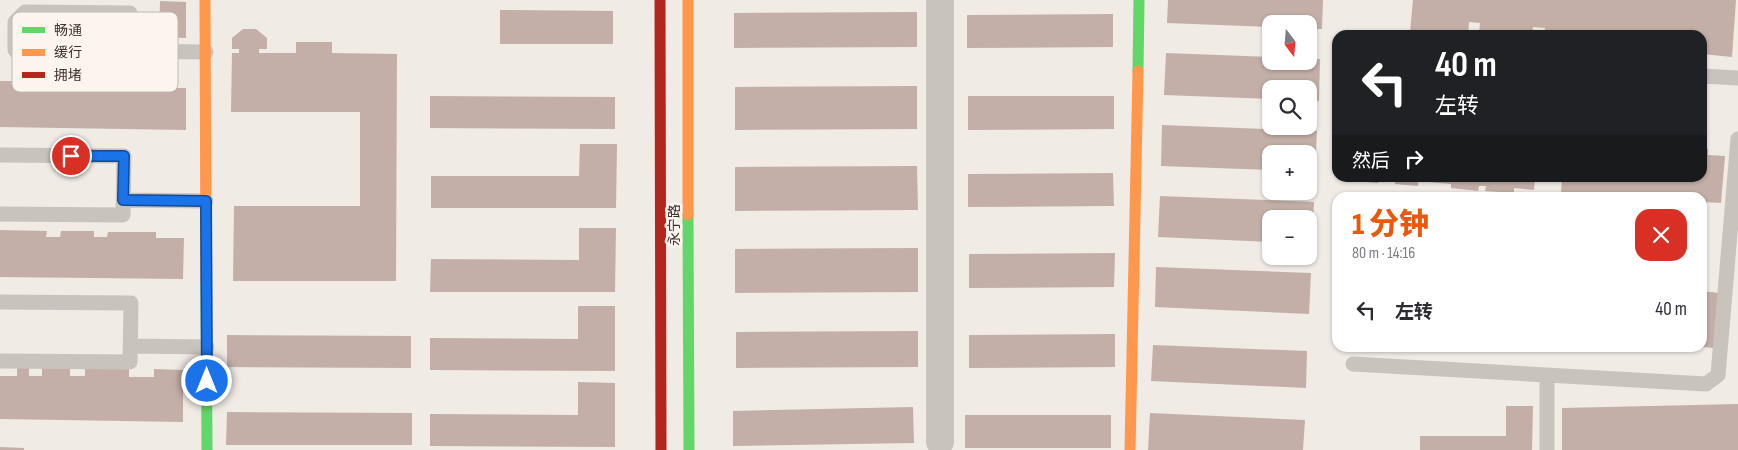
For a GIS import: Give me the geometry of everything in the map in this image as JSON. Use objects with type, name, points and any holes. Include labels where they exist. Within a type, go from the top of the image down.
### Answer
[{"type":"street","points":[[206,0],[207,450]]},
{"type":"street","name":"永宁路","points":[[660,0],[661,450]]},
{"type":"street","name":"永宁路","points":[[688,0],[689,450]]},
{"type":"street","points":[[940,0],[940,442]]},
{"type":"street","points":[[1130,450],[1139,0]]},
{"type":"lane","points":[[178,52],[206,52]]},
{"type":"lane","points":[[1707,76],[1738,78]]},
{"type":"lane","points":[[1353,364],[1706,384],[1718,375],[1738,139]]},
{"type":"lane","points":[[0,155],[124,156],[123,215],[0,214]]},
{"type":"lane","points":[[123,200],[206,201]]},
{"type":"lane","points":[[0,302],[130,303],[130,362],[0,361]]},
{"type":"lane","points":[[130,346],[207,347]]},
{"type":"lane","points":[[1547,376],[1547,450]]},
{"type":"building","points":[[1168,0],[1323,0],[1322,29],[1318,29],[1318,15],[1262,15],[1262,27],[1167,23]]},
{"type":"building","points":[[1413,0],[1736,0],[1732,57],[1707,54],[1707,30],[1545,30],[1545,28],[1533,27],[1533,30],[1479,30],[1480,23],[1469,22],[1468,30],[1410,30]]},
{"type":"building","points":[[160,1],[186,2],[186,38],[178,38],[178,12],[160,12]]},
{"type":"building","points":[[500,10],[613,11],[613,44],[500,44]]},
{"type":"building","points":[[917,12],[917,47],[734,48],[734,13]]},
{"type":"building","points":[[1113,14],[1113,47],[967,48],[967,15]]},
{"type":"building","points":[[243,29],[256,29],[267,38],[267,49],[259,49],[259,53],[296,53],[296,42],[332,42],[332,53],[397,54],[396,281],[233,281],[234,206],[360,206],[360,112],[231,112],[232,53],[239,53],[239,49],[232,49],[232,38]]},
{"type":"building","points":[[1166,53],[1262,57],[1262,70],[1318,70],[1318,59],[1320,59],[1319,101],[1317,101],[1317,80],[1262,80],[1262,99],[1164,95]]},
{"type":"building","points":[[0,81],[12,81],[12,92],[178,92],[178,88],[186,88],[186,130],[0,127]]},
{"type":"building","points":[[917,86],[917,129],[735,130],[735,87]]},
{"type":"building","points":[[430,96],[615,97],[615,129],[430,128]]},
{"type":"building","points":[[968,96],[1114,96],[1114,129],[968,130]]},
{"type":"building","points":[[1162,125],[1262,129],[1262,135],[1317,135],[1316,145],[1262,145],[1262,170],[1161,166]]},
{"type":"building","points":[[580,144],[617,144],[616,208],[431,208],[431,176],[579,176]]},
{"type":"building","points":[[1707,149],[1708,155],[1725,156],[1721,203],[1707,202],[1707,192],[1561,192],[1562,182],[1707,182]]},
{"type":"building","points":[[917,166],[918,210],[735,211],[735,167]]},
{"type":"building","points":[[1113,173],[1114,206],[968,207],[968,174]]},
{"type":"building","points":[[1395,182],[1418,182],[1418,186],[1395,184]]},
{"type":"building","points":[[1429,182],[1535,182],[1534,190],[1514,188],[1514,192],[1485,191],[1486,186],[1479,186],[1478,191],[1451,188],[1451,184]]},
{"type":"building","points":[[1160,196],[1314,202],[1314,210],[1262,210],[1262,242],[1158,237]]},
{"type":"building","points":[[579,228],[616,228],[615,292],[430,292],[431,259],[579,260]]},
{"type":"building","points":[[0,230],[47,231],[46,237],[60,237],[61,231],[94,231],[94,237],[107,237],[108,232],[156,232],[156,238],[184,238],[183,279],[0,277]]},
{"type":"building","points":[[918,248],[918,292],[735,293],[735,249]]},
{"type":"building","points":[[1115,253],[1114,287],[969,288],[969,254]]},
{"type":"building","points":[[1156,267],[1311,273],[1309,314],[1155,307]]},
{"type":"building","points":[[1707,292],[1719,293],[1715,348],[1707,347]]},
{"type":"building","points":[[578,306],[615,306],[615,371],[430,370],[430,338],[578,339]]},
{"type":"building","points":[[918,331],[918,367],[736,368],[736,332]]},
{"type":"building","points":[[1115,334],[1115,367],[969,368],[969,335]]},
{"type":"building","points":[[227,335],[411,336],[411,368],[227,367]]},
{"type":"building","points":[[1153,345],[1307,351],[1306,388],[1151,381]]},
{"type":"building","points":[[17,368],[29,368],[29,376],[42,376],[42,368],[70,368],[70,376],[85,376],[85,369],[129,369],[129,377],[154,377],[154,369],[183,370],[183,422],[0,419],[0,376],[17,376]]},
{"type":"building","points":[[578,382],[615,383],[615,447],[430,446],[430,414],[578,415]]},
{"type":"building","points":[[1738,404],[1738,450],[1562,450],[1562,408]]},
{"type":"building","points":[[1506,406],[1533,406],[1532,450],[1420,450],[1420,436],[1506,436]]},
{"type":"building","points":[[913,407],[914,443],[733,446],[733,411]]},
{"type":"building","points":[[227,412],[412,413],[412,445],[226,445]]},
{"type":"building","points":[[1150,413],[1305,420],[1303,450],[1148,450]]},
{"type":"building","points":[[965,415],[1111,415],[1111,448],[965,448]]},
{"type":"building","points":[[0,447],[24,448],[24,450],[0,450]]},
{"type":"traffic: fast","points":[[1138,71],[1139,0]]},
{"type":"traffic: fast","points":[[688,215],[689,450]]},
{"type":"traffic: fast","points":[[206,281],[207,450]]},
{"type":"traffic: slow","points":[[205,0],[206,281]]},
{"type":"traffic: slow","points":[[688,0],[688,215]]},
{"type":"traffic: slow","points":[[1130,450],[1138,71]]},
{"type":"traffic: jam","points":[[660,0],[661,450]]},
{"type":"route","points":[[71,156],[124,156],[123,200],[206,201],[207,381]]}]
